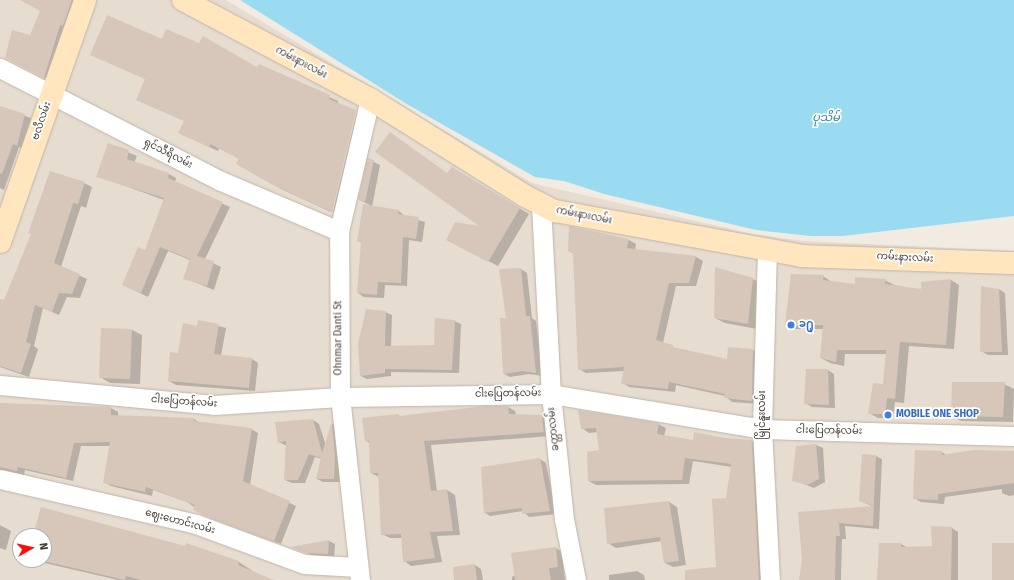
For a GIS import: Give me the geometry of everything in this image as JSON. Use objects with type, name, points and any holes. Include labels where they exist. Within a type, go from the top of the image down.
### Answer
[{"type":"street","name":"ဗလီလမ်း","points":[[0,242],[85,0]]},
{"type":"street","name":"ကမ်းနားလမ်း","points":[[184,0],[370,99],[541,205],[555,211],[802,256],[1014,263]]},
{"type":"street","name":"ရှင်သီရိလမ်း","points":[[0,68],[221,181],[339,232]]},
{"type":"street","name":"Ohnmar Danti St","points":[[359,573],[340,397],[339,232],[370,99]]},
{"type":"street","name":"ခတ္တာလမ်း","points":[[541,205],[550,394],[564,519],[576,580]]},
{"type":"street","name":"မြိုင်နူးလမ်း","points":[[767,249],[762,430],[770,580]]},
{"type":"street","name":"ငါးပြေတန်လမ်း","points":[[0,385],[214,405],[340,397],[550,394],[762,430],[1014,436]]},
{"type":"street","name":"ဈေးဟောင်းလမ်း","points":[[0,479],[196,524],[304,564],[359,573]]},
{"type":"shaded area","points":[[0,0],[226,0],[532,183],[752,234],[803,241],[1014,251],[1014,580],[0,580]]},
{"type":"water","name":"ပုသိမ်","points":[[240,0],[1014,0],[1014,216],[843,236],[811,236],[756,230],[604,194],[564,181],[535,177],[410,106]]},
{"type":"building","points":[[20,0],[72,0],[63,26],[60,25],[44,78],[5,58],[12,30],[30,35],[40,11]]},
{"type":"building","points":[[107,15],[162,39],[166,29],[199,43],[203,36],[257,67],[259,64],[330,95],[329,99],[356,110],[332,212],[271,184],[236,164],[239,159],[210,144],[209,147],[178,133],[184,121],[136,100],[145,79],[90,55]]},
{"type":"building","points":[[0,106],[25,114],[17,146],[13,144],[2,174],[0,173]]},
{"type":"building","points":[[390,132],[447,173],[452,167],[520,208],[488,262],[446,240],[455,222],[479,226],[375,152]]},
{"type":"building","points":[[108,143],[129,150],[127,159],[169,173],[168,178],[223,202],[197,256],[214,261],[207,286],[183,279],[190,259],[160,247],[141,293],[122,285],[138,247],[145,250],[164,198],[96,177]]},
{"type":"building","points":[[367,158],[374,160],[365,202],[358,200]]},
{"type":"building","points":[[50,171],[85,182],[78,204],[73,203],[54,263],[80,274],[72,294],[59,293],[52,312],[35,305],[26,342],[31,344],[21,373],[0,366],[0,299],[4,300],[31,234],[28,233]]},
{"type":"building","points":[[363,204],[399,210],[398,214],[419,217],[416,239],[403,237],[401,283],[378,282],[377,295],[357,293],[361,242],[357,242]]},
{"type":"building","points":[[569,226],[629,239],[627,248],[696,256],[689,283],[669,283],[656,340],[673,345],[673,347],[727,359],[728,347],[753,349],[752,401],[724,398],[725,394],[669,382],[668,389],[621,384],[624,367],[578,370],[573,253],[568,251]]},
{"type":"building","points":[[715,267],[753,278],[748,324],[714,318]]},
{"type":"building","points":[[521,268],[526,316],[530,316],[536,373],[522,371],[503,374],[500,318],[506,318],[499,269]]},
{"type":"building","points":[[791,274],[824,275],[823,280],[855,284],[855,277],[886,279],[885,284],[921,289],[921,282],[951,279],[946,345],[900,342],[895,399],[887,398],[885,414],[868,414],[873,383],[883,384],[886,350],[837,350],[836,362],[820,358],[823,325],[785,325]]},
{"type":"building","points":[[981,286],[999,289],[1002,352],[980,352]]},
{"type":"building","points":[[366,309],[386,311],[385,346],[434,345],[435,318],[455,320],[452,370],[385,369],[385,373],[360,376],[358,344]]},
{"type":"building","points":[[198,320],[219,324],[214,354],[252,358],[249,388],[168,381],[170,352],[178,353],[183,323],[197,326]]},
{"type":"building","points":[[101,328],[132,329],[130,379],[99,378]]},
{"type":"building","points":[[806,369],[828,369],[829,405],[804,404]]},
{"type":"building","points":[[952,382],[1005,382],[1003,417],[951,416]]},
{"type":"building","points":[[0,403],[111,407],[111,415],[194,418],[194,421],[252,428],[243,481],[290,501],[274,541],[203,515],[193,510],[195,505],[146,487],[145,492],[103,483],[110,442],[74,443],[66,478],[18,467],[17,471],[0,467]]},
{"type":"building","points":[[485,406],[508,406],[509,414],[542,415],[544,432],[424,441],[431,491],[447,489],[453,531],[430,532],[435,558],[403,562],[401,534],[381,535],[378,473],[370,473],[369,441],[365,441],[362,418],[398,414],[399,416]]},
{"type":"building","points":[[578,410],[659,423],[657,434],[693,440],[694,432],[725,438],[752,440],[759,580],[685,580],[685,570],[716,567],[712,499],[726,498],[731,464],[685,458],[682,480],[588,481],[587,452],[599,450],[596,428],[581,429]]},
{"type":"building","points":[[313,419],[322,453],[332,422],[335,456],[334,479],[316,479],[321,458],[309,454],[298,480],[284,480],[286,441],[278,443],[275,422]]},
{"type":"building","points":[[816,444],[819,479],[807,485],[792,481],[796,446]]},
{"type":"building","points":[[915,450],[942,451],[942,455],[973,450],[1014,451],[1014,483],[938,494],[938,500],[913,499]]},
{"type":"building","points":[[862,454],[876,455],[874,506],[859,501]]},
{"type":"building","points":[[540,458],[550,511],[522,514],[522,508],[484,513],[481,467]]},
{"type":"building","points":[[669,501],[679,561],[664,563],[660,537],[607,544],[604,508]]},
{"type":"building","points":[[874,506],[873,526],[839,523],[840,536],[836,536],[835,580],[799,580],[802,560],[798,512]]},
{"type":"building","points":[[41,507],[185,546],[186,543],[239,561],[238,565],[274,580],[141,580],[126,576],[125,580],[52,563],[52,528],[35,528]]},
{"type":"building","points":[[931,526],[952,527],[951,580],[877,580],[879,543],[901,543],[901,547],[932,546]]},
{"type":"building","points":[[329,540],[328,554],[306,553],[290,547]]},
{"type":"building","points":[[992,543],[1014,543],[1014,580],[992,580]]},
{"type":"building","points":[[556,547],[558,567],[549,568],[551,580],[515,580],[511,553]]},
{"type":"building","points":[[475,564],[477,580],[454,580],[453,567]]},
{"type":"place","name":"ခ႐ု","points":[[791,325]]},
{"type":"place","name":"MOBILE ONE SHOP","points":[[888,415]]}]
